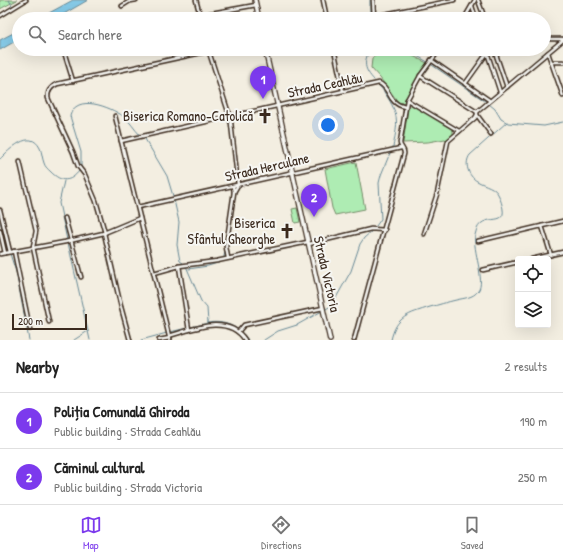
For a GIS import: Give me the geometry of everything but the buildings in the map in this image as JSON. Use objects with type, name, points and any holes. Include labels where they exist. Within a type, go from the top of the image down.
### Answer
[{"type":"street","points":[[0,16],[26,0]]},
{"type":"street","points":[[122,6],[130,1],[136,0]]},
{"type":"street","points":[[196,0],[200,12]]},
{"type":"street","points":[[255,0],[257,12]]},
{"type":"street","points":[[323,0],[326,12]]},
{"type":"street","points":[[372,12],[373,0]]},
{"type":"street","points":[[395,12],[454,0]]},
{"type":"street","points":[[468,12],[475,0]]},
{"type":"street","points":[[478,0],[482,12]]},
{"type":"street","points":[[218,12],[256,5]]},
{"type":"street","points":[[471,6],[473,12]]},
{"type":"street","points":[[551,39],[563,40]]},
{"type":"street","points":[[551,50],[563,40]]},
{"type":"street","points":[[65,56],[73,81]]},
{"type":"street","points":[[130,340],[121,307],[105,233],[95,199],[85,176],[78,166],[48,95],[50,88],[54,86],[183,56]]},
{"type":"street","points":[[211,56],[231,123],[235,185],[226,247],[228,258]]},
{"type":"street","name":"Strada Victoria","points":[[267,56],[330,340]]},
{"type":"street","points":[[336,56],[343,91]]},
{"type":"street","points":[[354,340],[404,154],[404,150],[400,143],[405,107],[407,100],[420,76],[434,56]]},
{"type":"street","points":[[465,84],[483,56]]},
{"type":"street","points":[[488,56],[500,92]]},
{"type":"street","points":[[496,56],[507,87]]},
{"type":"street","points":[[424,234],[437,194],[448,144],[451,138],[489,100],[544,56]]},
{"type":"street","points":[[549,56],[563,94]]},
{"type":"street","points":[[429,62],[489,100]]},
{"type":"street","points":[[551,62],[563,62]]},
{"type":"street","points":[[420,76],[477,113],[491,134]]},
{"type":"street","name":"Strada Ceahlău","points":[[121,141],[380,83],[396,104],[405,107]]},
{"type":"street","points":[[407,100],[459,131]]},
{"type":"street","points":[[115,116],[169,336]]},
{"type":"street","name":"Strada Herculane","points":[[138,207],[293,171],[402,148]]},
{"type":"street","points":[[20,162],[36,231],[34,247],[49,322]]},
{"type":"street","points":[[0,210],[12,251],[30,328]]},
{"type":"street","points":[[65,218],[81,277]]},
{"type":"street","points":[[0,254],[105,233],[140,218]]},
{"type":"street","points":[[478,241],[563,221]]},
{"type":"street","points":[[542,226],[551,254]]},
{"type":"street","points":[[154,273],[180,266],[308,243],[371,229],[384,230]]},
{"type":"street","points":[[0,231],[5,253]]},
{"type":"street","points":[[543,256],[563,252]]},
{"type":"street","points":[[483,270],[515,263]]},
{"type":"street","points":[[180,266],[189,329]]},
{"type":"street","points":[[239,331],[244,325],[323,308]]},
{"type":"street","points":[[159,340],[189,329],[218,325],[239,331],[245,340]]},
{"type":"green space","points":[[0,0],[17,0],[0,9]]},
{"type":"green space","points":[[374,56],[413,56],[427,63],[409,92],[405,102],[399,103],[371,68],[372,59]]},
{"type":"green space","points":[[411,104],[453,130],[453,134],[447,141],[445,139],[428,142],[403,143],[408,109]]},
{"type":"green space","points":[[356,162],[365,209],[335,215],[332,208],[325,169]]},
{"type":"green space","points":[[297,208],[300,222],[295,223],[292,209]]},
{"type":"water","points":[[73,0],[88,0],[67,12],[51,12]]},
{"type":"water","points":[[12,34],[12,43],[0,50],[0,40]]},
{"type":"waterway","points":[[9,0],[14,9]]},
{"type":"waterway","points":[[370,0],[370,12]]},
{"type":"waterway","points":[[367,56],[366,69],[374,80]]},
{"type":"waterway","points":[[417,56],[485,101]]},
{"type":"waterway","points":[[379,86],[392,105],[396,116],[393,147]]},
{"type":"waterway","points":[[81,167],[81,152],[70,116],[73,109],[79,105],[94,104],[117,112],[128,120],[140,135]]},
{"type":"waterway","points":[[489,104],[495,109],[501,119],[508,123],[544,126],[563,122]]},
{"type":"waterway","points":[[391,340],[396,326],[404,317],[430,307],[471,296],[478,291],[480,287],[480,273],[475,248],[475,235],[478,226],[489,220],[500,218],[503,215],[503,208],[499,196],[495,190],[477,181],[471,176],[467,162],[470,155],[507,122]]},
{"type":"waterway","points":[[145,139],[167,176],[173,196]]},
{"type":"waterway","points":[[0,159],[14,146],[25,140],[31,140],[36,142],[40,148],[46,167],[58,178],[65,180],[69,179],[76,175],[79,171]]},
{"type":"waterway","points":[[376,226],[381,219],[379,183],[390,153]]},
{"type":"waterway","points":[[64,181],[59,203],[67,240]]},
{"type":"waterway","points":[[174,200],[179,222],[177,245],[180,261],[183,263]]},
{"type":"waterway","points":[[0,221],[7,250]]},
{"type":"waterway","points":[[326,309],[332,305],[351,271],[360,244],[372,231]]},
{"type":"waterway","points":[[68,243],[90,340]]},
{"type":"waterway","points":[[224,257],[225,251]]},
{"type":"waterway","points":[[10,254],[16,272],[29,340]]},
{"type":"waterway","points":[[189,269],[221,262]]},
{"type":"waterway","points":[[186,266],[201,301],[207,308],[208,323],[214,322],[226,324],[236,328],[241,331],[248,340]]},
{"type":"waterway","points":[[264,340],[278,331],[297,325],[322,311]]},
{"type":"waterway","points":[[170,332],[208,323]]},
{"type":"waterway","points":[[74,340],[88,331]]},
{"type":"waterway","points":[[141,340],[167,333]]},
{"type":"place","name":"Poliția Comunală Ghiroda","points":[[263,99]]},
{"type":"place","name":"Biserica Romano-Catolică","points":[[265,116]]},
{"type":"place","name":"Căminul cultural","points":[[314,217]]},
{"type":"place","name":"Biserica Sfântul Gheorghe","points":[[287,231]]}]
